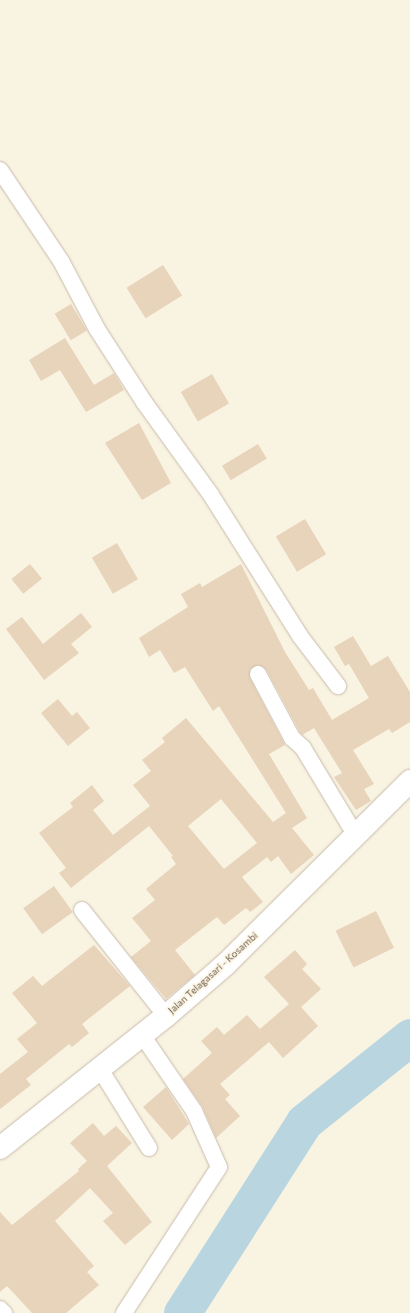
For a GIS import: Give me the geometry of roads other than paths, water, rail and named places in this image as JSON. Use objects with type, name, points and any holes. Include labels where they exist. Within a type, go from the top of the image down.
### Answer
[{"type":"main road","name":"Jalan Telagasari - Kosambi","points":[[0,1148],[166,1016],[226,964],[410,781]]},
{"type":"street","points":[[0,170],[60,261],[98,329],[144,402],[211,495],[300,636],[338,686]]},
{"type":"street","points":[[258,674],[292,738],[302,748],[356,836]]},
{"type":"street","points":[[82,910],[166,1016]]},
{"type":"street","points":[[124,1313],[219,1167],[194,1111],[142,1035]]},
{"type":"street","points":[[100,1069],[149,1148]]},
{"type":"street","points":[[0,1309],[4,1313]]},
{"type":"waterway","points":[[182,1313],[304,1122],[410,1037]]}]
